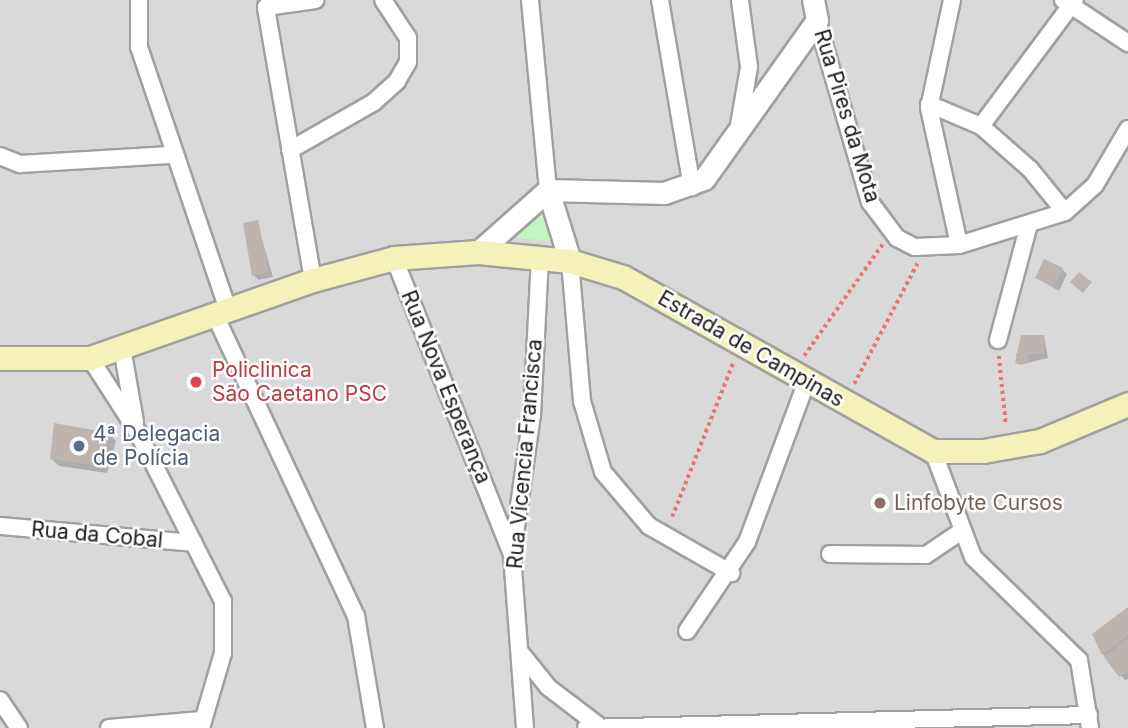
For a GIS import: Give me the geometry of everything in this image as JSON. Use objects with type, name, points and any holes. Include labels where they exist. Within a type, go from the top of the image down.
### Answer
[{"type":"main road","name":"Estrada de Campinas","points":[[0,358],[90,358],[220,310],[313,280],[394,258],[478,252],[540,256],[570,261],[689,309],[843,403],[933,451]]},
{"type":"main road","points":[[933,451],[1008,448],[1125,410]]},
{"type":"street","points":[[139,0],[139,47],[170,155],[220,310],[356,616],[375,728]]},
{"type":"street","points":[[313,280],[266,7],[316,0]]},
{"type":"street","points":[[290,150],[374,102],[397,80],[408,62],[408,38],[383,0]]},
{"type":"street","points":[[530,0],[548,190],[570,261],[582,401],[603,472],[649,526],[731,573]]},
{"type":"street","points":[[660,0],[692,187]]},
{"type":"street","points":[[736,136],[749,67],[740,0]]},
{"type":"street","points":[[952,0],[929,104],[944,199],[959,246]]},
{"type":"street","points":[[981,126],[1071,2],[1128,43]]},
{"type":"street","points":[[478,252],[548,190],[692,187],[736,136],[815,10]]},
{"type":"street","name":"Rua Pires da Mota","points":[[815,10],[870,202],[891,232]]},
{"type":"street","points":[[929,104],[981,126],[1030,169],[1065,212]]},
{"type":"street","points":[[891,232],[926,246],[959,246],[1028,228],[1065,212],[1095,185],[1128,129]]},
{"type":"street","points":[[0,156],[20,164],[170,155]]},
{"type":"street","points":[[998,340],[1028,228]]},
{"type":"street","name":"Rua Vicencia Francisca","points":[[525,728],[512,555],[532,415],[540,256]]},
{"type":"street","name":"Rua Nova Esperança","points":[[394,258],[512,555]]},
{"type":"street","points":[[122,348],[137,431]]},
{"type":"street","points":[[90,358],[137,431],[223,601],[228,626],[202,724],[109,728]]},
{"type":"street","points":[[687,631],[731,573],[800,377]]},
{"type":"street","points":[[520,652],[548,687],[593,727],[1089,722],[1079,660],[1064,639],[988,574],[960,532],[933,451]]},
{"type":"street","name":"Rua da Cobal","points":[[0,526],[193,543]]},
{"type":"street","points":[[830,554],[926,555],[960,532]]},
{"type":"street","points":[[0,700],[19,728]]},
{"type":"path","points":[[800,377],[891,232]]},
{"type":"path","points":[[843,403],[926,246]]},
{"type":"path","points":[[998,340],[1008,448]]},
{"type":"path","points":[[672,517],[736,356]]},
{"type":"shaded area","points":[[0,0],[1128,0],[1128,728],[0,728]]},
{"type":"green space","points":[[539,209],[548,212],[551,241],[509,237]]},
{"type":"building","points":[[258,220],[269,272],[252,276],[243,223]]},
{"type":"building","points":[[1044,259],[1063,268],[1054,287],[1035,278]]},
{"type":"building","points":[[1079,272],[1092,282],[1083,293],[1070,282]]},
{"type":"building","points":[[1021,335],[1044,335],[1044,354],[1028,354],[1029,362],[1015,364]]},
{"type":"building","name":"4ª Delegacia de Polícia","points":[[54,423],[110,433],[100,466],[50,459]]},
{"type":"building","points":[[1128,607],[1128,635],[1102,655],[1092,634]]},
{"type":"building","points":[[1128,638],[1128,671],[1119,677],[1104,657]]},
{"type":"place","name":"Policlinica São Caetano PSC","points":[[196,382]]},
{"type":"place","name":"4ª Delegacia de Polícia","points":[[79,446]]},
{"type":"place","name":"Linfobyte Cursos","points":[[880,503]]}]
